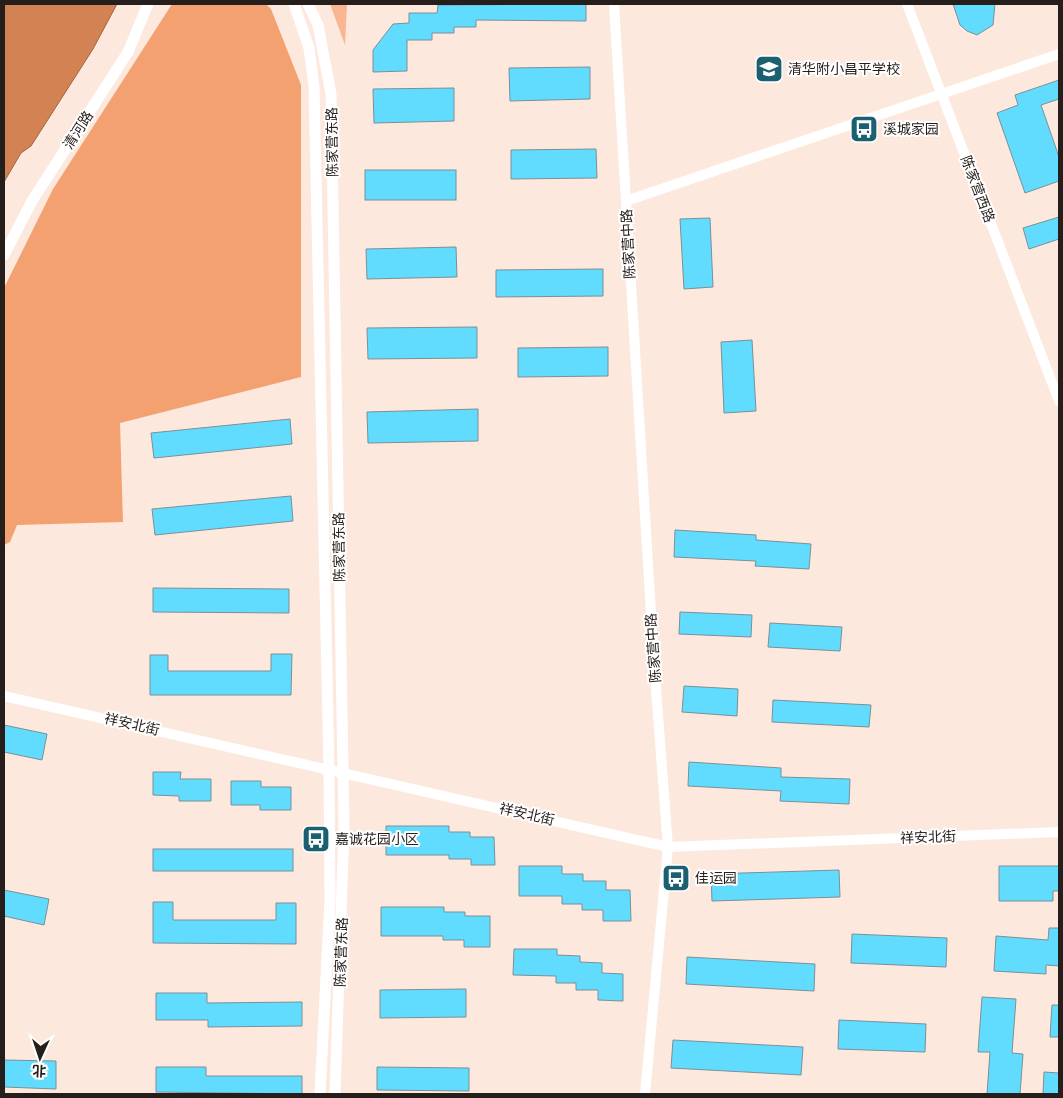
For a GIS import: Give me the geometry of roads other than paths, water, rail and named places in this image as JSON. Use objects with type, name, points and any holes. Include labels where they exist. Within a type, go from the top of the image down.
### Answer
[{"type":"street","name":"清河路","points":[[4,255],[32,201],[128,52],[148,4]]},
{"type":"street","name":"陈家营东路","points":[[294,4],[309,48],[314,86],[329,768],[330,900],[320,1094]]},
{"type":"street","name":"陈家营东路","points":[[308,4],[318,26],[331,94],[343,772],[342,909],[335,1094]]},
{"type":"street","name":"陈家营中路","points":[[614,4],[668,847],[644,1094]]},
{"type":"street","name":"陈家营西路","points":[[907,4],[1059,401]]},
{"type":"street","points":[[626,201],[1059,54]]},
{"type":"street","name":"祥安北街","points":[[4,696],[329,768],[668,847],[1059,832]]},
{"type":"place","name":"清华附小昌平学校","points":[[769,69]]},
{"type":"place","name":"溪城家园","points":[[864,129]]},
{"type":"place","name":"嘉诚花园小区","points":[[316,839]]},
{"type":"place","name":"佳运园","points":[[676,878]]}]
